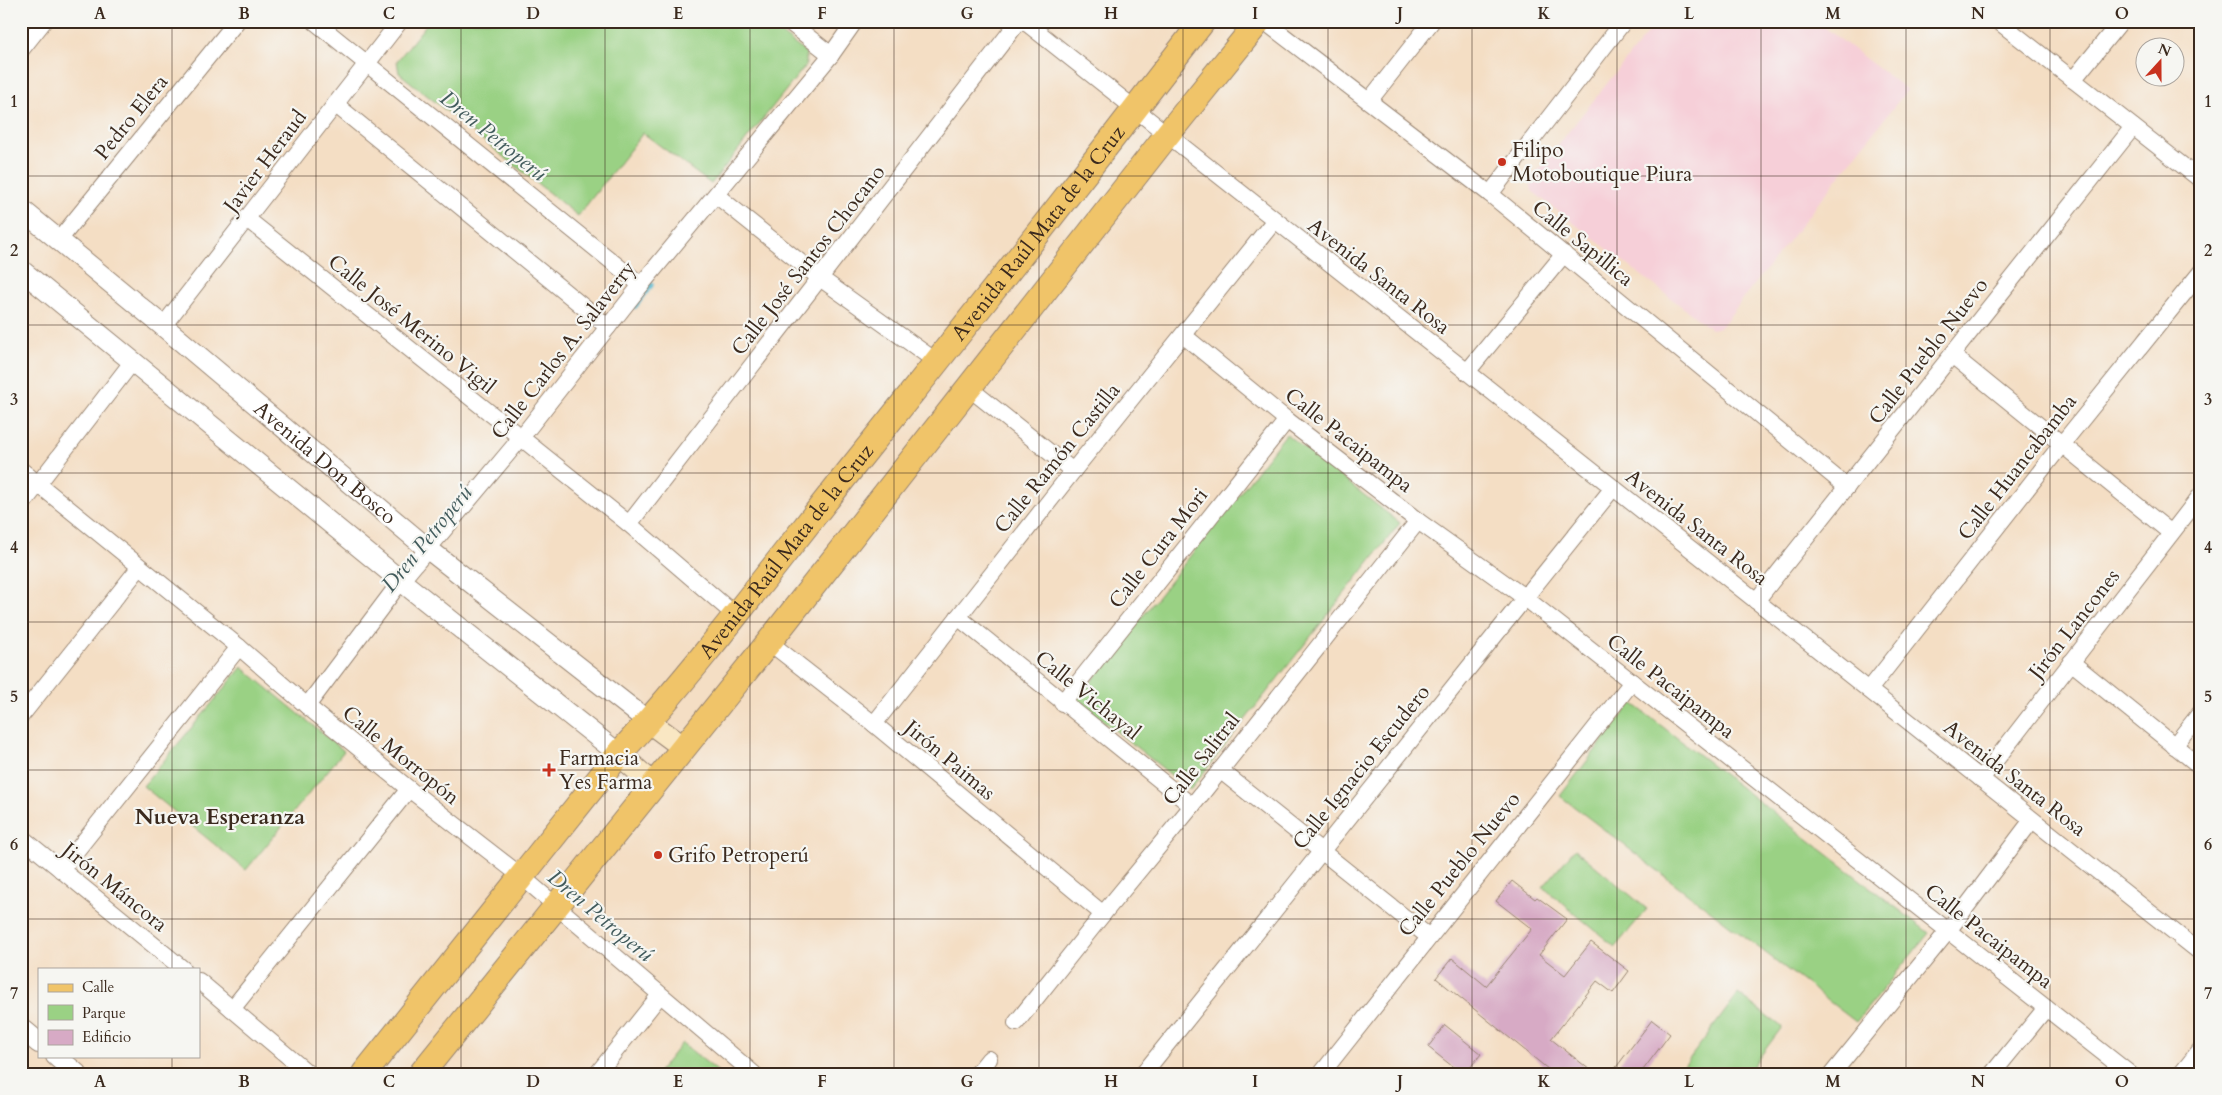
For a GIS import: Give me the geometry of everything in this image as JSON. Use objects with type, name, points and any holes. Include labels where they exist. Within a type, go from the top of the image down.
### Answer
[{"type":"main road","name":"Avenida Raúl Mata de la Cruz","points":[[364,1074],[619,754],[649,722],[937,362],[1203,21]]},
{"type":"main road","name":"Avenida Raúl Mata de la Cruz","points":[[421,1074],[769,642],[1258,21]]},
{"type":"main road","name":"Avenida Don Bosco","points":[[649,722],[683,747]]},
{"type":"main road","name":"Avenida Don Bosco","points":[[619,754],[653,784]]},
{"type":"street","points":[[24,41],[44,21]]},
{"type":"street","name":"Pedro Elera","points":[[59,240],[237,21]]},
{"type":"street","points":[[314,21],[641,285]]},
{"type":"street","name":"Javier Heraud","points":[[163,326],[400,21]]},
{"type":"street","points":[[788,21],[831,55]]},
{"type":"street","name":"Calle Carlos A. Salaverry","points":[[307,706],[401,581],[520,439],[641,285],[831,55],[855,21]]},
{"type":"street","name":"Calle José Santos Chocano","points":[[629,524],[1020,21]]},
{"type":"street","name":"Avenida Santa Rosa","points":[[1024,21],[2201,953]]},
{"type":"street","name":"Calle Sapillica","points":[[1264,21],[1490,194],[1847,487]]},
{"type":"street","points":[[1369,102],[1432,21]]},
{"type":"street","points":[[1490,194],[1624,21]]},
{"type":"street","points":[[1998,21],[2201,180]]},
{"type":"street","points":[[2073,80],[2121,21]]},
{"type":"street","points":[[335,104],[608,327]]},
{"type":"street","name":"Calle Pueblo Nuevo","points":[[1756,601],[2133,127]]},
{"type":"street","points":[[716,195],[820,278],[937,362]]},
{"type":"street","name":"Avenida Don Bosco","points":[[21,209],[428,549],[649,722]]},
{"type":"street","name":"Calle José Merino Vigil","points":[[247,219],[520,439],[629,524],[735,615]]},
{"type":"street","name":"Calle Ramón Castilla","points":[[874,724],[1073,471],[1275,220]]},
{"type":"street","points":[[1466,372],[1564,254]]},
{"type":"street","name":"Avenida Don Bosco","points":[[21,270],[401,581],[619,754]]},
{"type":"street","name":"Calle Huancabamba","points":[[1869,690],[2062,444],[2201,272]]},
{"type":"street","name":"Calle Pacaipampa","points":[[1183,335],[1287,420],[1524,598],[2130,1074]]},
{"type":"street","points":[[1952,355],[2171,533]]},
{"type":"street","points":[[21,506],[40,484],[133,361]]},
{"type":"street","points":[[969,388],[1073,471]]},
{"type":"street","name":"Calle Cura Mori","points":[[1062,703],[1287,420]]},
{"type":"street","name":"Calle Morropón","points":[[21,470],[139,568],[239,647],[307,706],[409,789],[521,876],[754,1074]]},
{"type":"street","name":"Calle Ignacio Escudero","points":[[1142,1074],[1613,488]]},
{"type":"street","name":"Jirón Lancones","points":[[1981,779],[2201,495]]},
{"type":"street","name":"Calle Salitral","points":[[1016,1023],[1192,806],[1418,520]]},
{"type":"street","points":[[21,716],[139,568]]},
{"type":"street","name":"Calle Vichayal","points":[[958,617],[1062,703],[1192,806]]},
{"type":"street","name":"Jirón Paimas","points":[[769,642],[874,724],[1103,914]]},
{"type":"street","points":[[60,870],[239,647]]},
{"type":"street","points":[[2071,662],[2201,767]]},
{"type":"street","name":"Calle Pueblo Nuevo","points":[[1321,1074],[1632,682]]},
{"type":"street","points":[[2174,746],[2201,712]]},
{"type":"street","points":[[1220,770],[1429,937]]},
{"type":"street","points":[[232,1009],[409,789]]},
{"type":"street","points":[[1832,1074],[1948,931],[2032,820]]},
{"type":"street","name":"Jirón Máncora","points":[[21,837],[182,968]]},
{"type":"street","points":[[200,983],[309,1074]]},
{"type":"street","points":[[597,1074],[660,995]]},
{"type":"street","points":[[1992,1074],[2046,1008]]},
{"type":"street","points":[[21,1028],[38,1042]]},
{"type":"street","points":[[2181,1074],[2201,1049]]},
{"type":"street","points":[[58,1058],[77,1074]]},
{"type":"street","points":[[977,1074],[989,1059]]},
{"type":"shaded area","points":[[1657,21],[1816,21],[1907,90],[1721,327],[1711,329],[1532,191],[1530,180]]},
{"type":"green space","points":[[429,21],[765,21],[806,53],[806,65],[711,184],[643,133],[578,216],[399,73],[397,61]]},
{"type":"green space","points":[[1286,434],[1400,523],[1190,790],[1077,700]]},
{"type":"green space","points":[[242,667],[344,751],[246,870],[143,786]]},
{"type":"green space","points":[[1632,703],[1929,933],[1856,1022],[1560,796]]},
{"type":"green space","points":[[1575,849],[1647,909],[1615,947],[1543,887]]},
{"type":"green space","points":[[1738,994],[1782,1027],[1747,1074],[1678,1074]]},
{"type":"green space","points":[[682,1043],[721,1074],[657,1074]]},
{"type":"building","points":[[1512,881],[1535,899],[1537,897],[1567,919],[1539,955],[1565,975],[1591,942],[1629,971],[1613,993],[1597,981],[1551,1039],[1595,1074],[1554,1074],[1436,978],[1452,958],[1486,986],[1532,929],[1496,901]]},
{"type":"building","points":[[1652,1020],[1670,1034],[1640,1074],[1611,1074]]},
{"type":"building","points":[[1445,1025],[1481,1054],[1465,1074],[1462,1074],[1428,1047]]},
{"type":"waterway","name":"Dren Petroperú","points":[[635,306],[651,285],[646,281]]},
{"type":"place","name":"Filipo Motoboutique Piura","points":[[1502,162]]},
{"type":"place","name":"Farmacia Yes Farma","points":[[549,770]]},
{"type":"place","name":"Grifo Petroperú","points":[[658,855]]},
{"type":"district","name":"Nueva Esperanza","points":[[220,816]]}]
